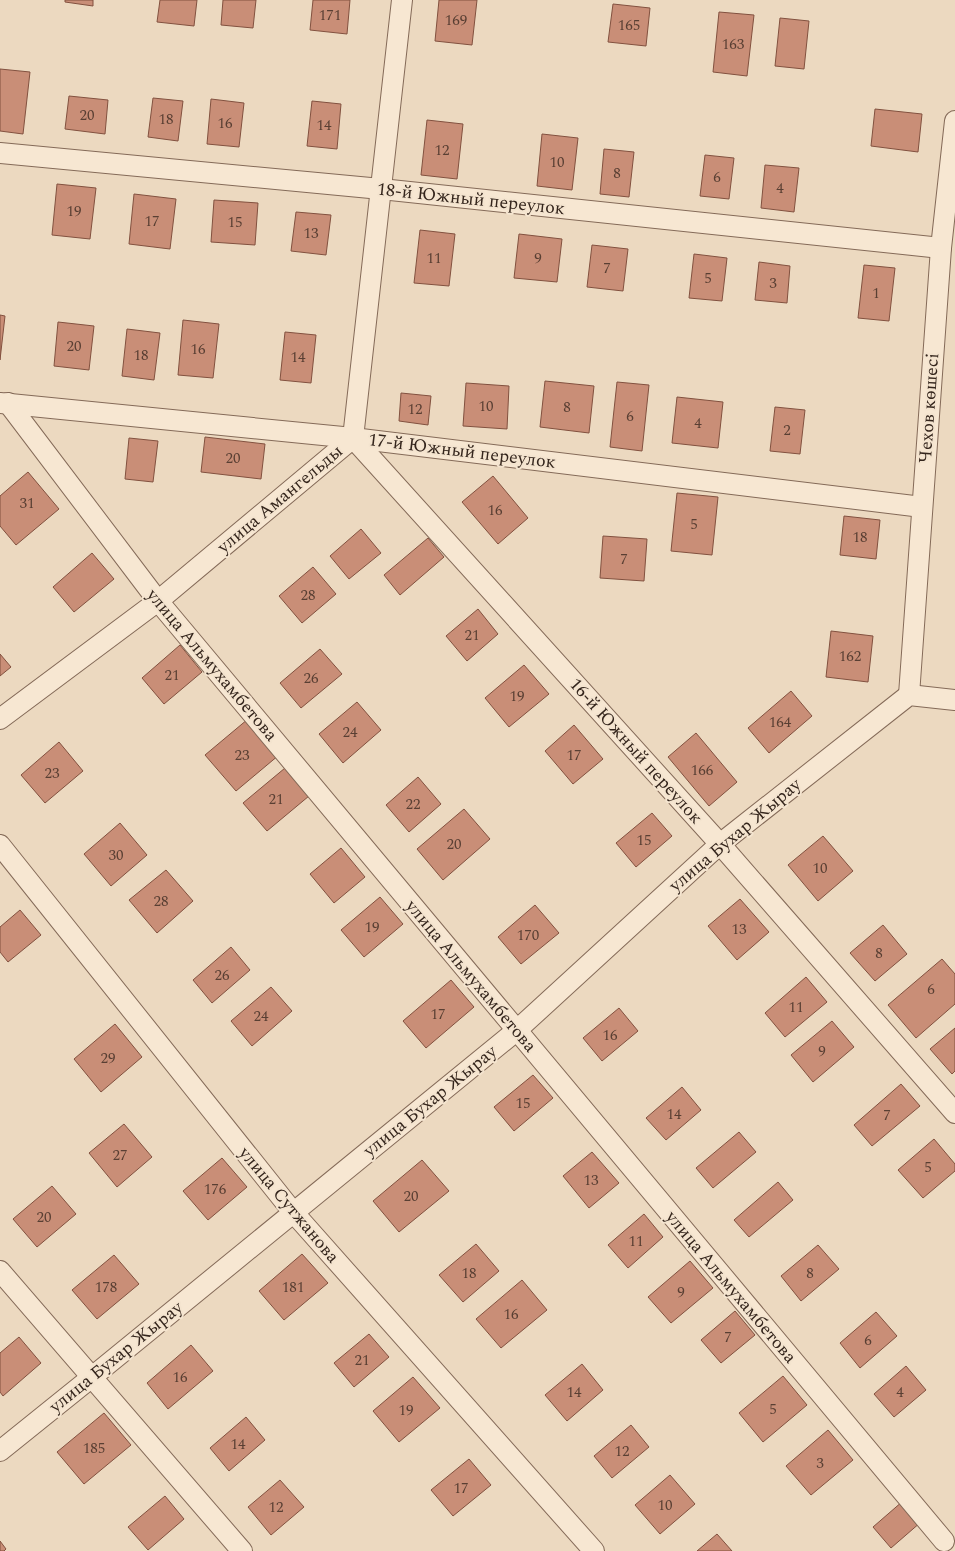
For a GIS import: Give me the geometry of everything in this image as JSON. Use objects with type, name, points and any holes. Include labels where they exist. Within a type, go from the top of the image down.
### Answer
[{"type":"street","name":"улица Амангельды","points":[[0,718],[158,601],[353,438],[402,0]]},
{"type":"street","name":"Чехов көшесі","points":[[908,695],[941,248],[955,121]]},
{"type":"street","name":"18-й Южный переулок","points":[[0,153],[381,189],[941,248]]},
{"type":"street","name":"17-й Южный переулок","points":[[4,403],[353,438],[922,507]]},
{"type":"street","name":"улица Альмухамбетова","points":[[4,403],[158,601],[944,1542]]},
{"type":"street","name":"16-й Южный переулок","points":[[353,438],[720,844],[955,1113]]},
{"type":"street","name":"улица Бухар Жырау","points":[[0,1451],[516,1031],[720,844],[908,695]]},
{"type":"street","points":[[908,695],[955,700]]},
{"type":"street","name":"улица Сутжанова","points":[[0,846],[293,1212],[594,1551]]},
{"type":"street","points":[[0,1272],[242,1551]]},
{"type":"building","points":[[65,0],[93,0],[93,6],[65,2]]},
{"type":"building","points":[[160,0],[197,0],[194,26],[157,22]]},
{"type":"building","points":[[223,0],[256,0],[253,28],[221,25]]},
{"type":"building","points":[[313,0],[350,0],[347,34],[310,30]]},
{"type":"building","points":[[439,0],[477,0],[472,45],[435,41]]},
{"type":"building","points":[[613,4],[650,8],[646,46],[608,42]]},
{"type":"building","points":[[719,12],[754,15],[747,76],[713,72]]},
{"type":"building","points":[[780,18],[809,21],[804,69],[775,66]]},
{"type":"building","points":[[0,69],[30,72],[23,134],[0,131]]},
{"type":"building","points":[[69,96],[108,100],[105,134],[65,129]]},
{"type":"building","points":[[153,98],[183,101],[178,141],[148,137]]},
{"type":"building","points":[[211,99],[244,103],[239,147],[207,144]]},
{"type":"building","points":[[312,101],[341,104],[337,149],[307,146]]},
{"type":"building","points":[[875,109],[922,114],[918,152],[871,146]]},
{"type":"building","points":[[427,120],[463,124],[457,179],[421,175]]},
{"type":"building","points":[[542,134],[578,138],[572,190],[537,186]]},
{"type":"building","points":[[604,149],[634,152],[629,197],[600,194]]},
{"type":"building","points":[[705,155],[734,158],[729,199],[700,196]]},
{"type":"building","points":[[765,165],[799,168],[794,212],[761,208]]},
{"type":"building","points":[[57,184],[96,188],[90,239],[52,235]]},
{"type":"building","points":[[134,194],[176,199],[170,249],[129,244]]},
{"type":"building","points":[[214,200],[258,203],[255,245],[211,242]]},
{"type":"building","points":[[296,212],[331,215],[326,255],[291,251]]},
{"type":"building","points":[[420,230],[455,234],[449,286],[414,283]]},
{"type":"building","points":[[519,234],[562,239],[557,282],[514,278]]},
{"type":"building","points":[[592,245],[628,249],[623,291],[587,287]]},
{"type":"building","points":[[694,254],[727,258],[722,301],[689,298]]},
{"type":"building","points":[[759,262],[790,266],[787,303],[755,300]]},
{"type":"building","points":[[864,265],[895,268],[889,321],[858,318]]},
{"type":"building","points":[[0,315],[5,316],[0,360]]},
{"type":"building","points":[[183,320],[219,324],[213,378],[178,375]]},
{"type":"building","points":[[58,322],[94,326],[89,370],[54,366]]},
{"type":"building","points":[[127,329],[160,333],[154,380],[122,376]]},
{"type":"building","points":[[285,332],[316,335],[311,383],[280,380]]},
{"type":"building","points":[[545,381],[594,386],[589,433],[540,427]]},
{"type":"building","points":[[617,382],[649,385],[642,451],[610,447]]},
{"type":"building","points":[[466,383],[509,386],[507,429],[463,426]]},
{"type":"building","points":[[401,393],[431,396],[428,425],[399,421]]},
{"type":"building","points":[[677,397],[723,402],[718,448],[672,443]]},
{"type":"building","points":[[775,407],[805,410],[800,454],[770,451]]},
{"type":"building","points":[[205,437],[265,444],[261,479],[201,472]]},
{"type":"building","points":[[129,438],[158,441],[153,482],[125,479]]},
{"type":"building","points":[[28,472],[59,509],[16,545],[0,526],[0,496]]},
{"type":"building","points":[[493,476],[528,518],[498,544],[462,502]]},
{"type":"building","points":[[677,493],[718,497],[712,555],[671,551]]},
{"type":"building","points":[[844,516],[880,520],[876,559],[840,555]]},
{"type":"building","points":[[361,529],[381,553],[349,579],[330,556]]},
{"type":"building","points":[[603,536],[647,539],[644,581],[600,578]]},
{"type":"building","points":[[428,538],[444,557],[400,595],[384,575]]},
{"type":"building","points":[[92,553],[114,579],[74,612],[53,587]]},
{"type":"building","points":[[313,567],[336,594],[302,623],[279,596]]},
{"type":"building","points":[[478,609],[498,634],[467,661],[446,636]]},
{"type":"building","points":[[831,631],[873,636],[868,682],[826,677]]},
{"type":"building","points":[[180,645],[202,672],[164,704],[142,678]]},
{"type":"building","points":[[320,649],[342,674],[301,708],[280,683]]},
{"type":"building","points":[[0,654],[11,667],[0,676]]},
{"type":"building","points":[[524,665],[549,694],[509,727],[485,698]]},
{"type":"building","points":[[791,691],[812,716],[769,753],[748,728]]},
{"type":"building","points":[[357,702],[381,730],[343,763],[319,734]]},
{"type":"building","points":[[248,719],[279,755],[236,791],[205,755]]},
{"type":"building","points":[[574,725],[603,759],[573,784],[545,751]]},
{"type":"building","points":[[696,733],[737,782],[709,806],[668,757]]},
{"type":"building","points":[[59,742],[83,771],[45,803],[21,775]]},
{"type":"building","points":[[285,768],[309,796],[267,831],[243,803]]},
{"type":"building","points":[[418,777],[441,804],[409,832],[386,805]]},
{"type":"building","points":[[464,809],[490,839],[443,880],[417,849]]},
{"type":"building","points":[[652,813],[672,836],[636,867],[616,843]]},
{"type":"building","points":[[120,823],[147,855],[111,886],[84,854]]},
{"type":"building","points":[[823,836],[853,871],[818,901],[788,865]]},
{"type":"building","points":[[341,848],[365,877],[334,903],[310,874]]},
{"type":"building","points":[[166,870],[193,901],[157,933],[129,900]]},
{"type":"building","points":[[380,897],[403,924],[364,957],[341,930]]},
{"type":"building","points":[[740,899],[769,932],[737,960],[708,926]]},
{"type":"building","points":[[535,905],[559,933],[521,964],[498,937]]},
{"type":"building","points":[[20,910],[41,935],[8,962],[0,952],[0,927]]},
{"type":"building","points":[[883,925],[907,954],[875,981],[850,953]]},
{"type":"building","points":[[231,947],[250,970],[212,1003],[193,980]]},
{"type":"building","points":[[942,959],[955,974],[955,1004],[916,1038],[888,1005]]},
{"type":"building","points":[[806,977],[827,1002],[785,1037],[765,1013]]},
{"type":"building","points":[[451,980],[474,1007],[426,1048],[403,1021]]},
{"type":"building","points":[[271,987],[292,1011],[252,1046],[231,1021]]},
{"type":"building","points":[[619,1008],[638,1031],[602,1061],[583,1038]]},
{"type":"building","points":[[832,1021],[854,1047],[813,1082],[791,1055]]},
{"type":"building","points":[[115,1024],[142,1057],[101,1092],[74,1059]]},
{"type":"building","points":[[955,1028],[955,1071],[952,1074],[930,1049]]},
{"type":"building","points":[[533,1075],[553,1098],[514,1131],[494,1107]]},
{"type":"building","points":[[901,1084],[920,1106],[872,1146],[854,1125]]},
{"type":"building","points":[[682,1087],[701,1110],[666,1140],[646,1118]]},
{"type":"building","points":[[124,1124],[152,1157],[117,1187],[89,1153]]},
{"type":"building","points":[[739,1132],[756,1152],[713,1188],[696,1168]]},
{"type":"building","points":[[934,1139],[955,1164],[955,1171],[923,1198],[898,1170]]},
{"type":"building","points":[[592,1152],[619,1183],[589,1208],[563,1176]]},
{"type":"building","points":[[222,1158],[247,1187],[208,1220],[183,1191]]},
{"type":"building","points":[[422,1160],[449,1191],[399,1232],[373,1201]]},
{"type":"building","points":[[778,1182],[793,1200],[749,1237],[734,1220]]},
{"type":"building","points":[[52,1186],[76,1214],[37,1247],[13,1219]]},
{"type":"building","points":[[644,1214],[663,1237],[628,1268],[608,1245]]},
{"type":"building","points":[[476,1244],[499,1271],[463,1302],[439,1275]]},
{"type":"building","points":[[818,1245],[839,1269],[801,1301],[781,1276]]},
{"type":"building","points":[[302,1254],[328,1283],[284,1320],[259,1291]]},
{"type":"building","points":[[114,1255],[139,1284],[97,1319],[72,1290]]},
{"type":"building","points":[[690,1261],[713,1288],[671,1323],[648,1297]]},
{"type":"building","points":[[522,1280],[547,1310],[501,1348],[476,1319]]},
{"type":"building","points":[[735,1311],[755,1335],[721,1363],[701,1340]]},
{"type":"building","points":[[876,1312],[897,1336],[860,1368],[840,1343]]},
{"type":"building","points":[[369,1334],[389,1357],[354,1387],[334,1363]]},
{"type":"building","points":[[19,1337],[41,1363],[3,1396],[0,1392],[0,1353]]},
{"type":"building","points":[[191,1345],[213,1371],[168,1409],[147,1383]]},
{"type":"building","points":[[582,1364],[603,1390],[567,1421],[545,1395]]},
{"type":"building","points":[[906,1366],[926,1390],[894,1417],[874,1394]]},
{"type":"building","points":[[783,1376],[807,1405],[763,1442],[739,1413]]},
{"type":"building","points":[[413,1377],[440,1408],[399,1442],[373,1411]]},
{"type":"building","points":[[104,1413],[131,1445],[84,1484],[57,1452]]},
{"type":"building","points":[[246,1417],[265,1440],[229,1471],[210,1448]]},
{"type":"building","points":[[631,1425],[649,1447],[612,1478],[594,1456]]},
{"type":"building","points":[[828,1430],[853,1460],[811,1495],[786,1466]]},
{"type":"building","points":[[469,1459],[491,1485],[453,1516],[431,1490]]},
{"type":"building","points":[[670,1475],[695,1504],[660,1534],[635,1505]]},
{"type":"building","points":[[280,1480],[304,1507],[271,1535],[248,1507]]},
{"type":"building","points":[[165,1496],[184,1519],[148,1550],[128,1527]]},
{"type":"building","points":[[903,1501],[921,1522],[891,1548],[873,1527]]},
{"type":"building","points":[[717,1534],[732,1551],[697,1551]]},
{"type":"building","points":[[0,1541],[6,1549],[4,1551],[0,1551]]}]
